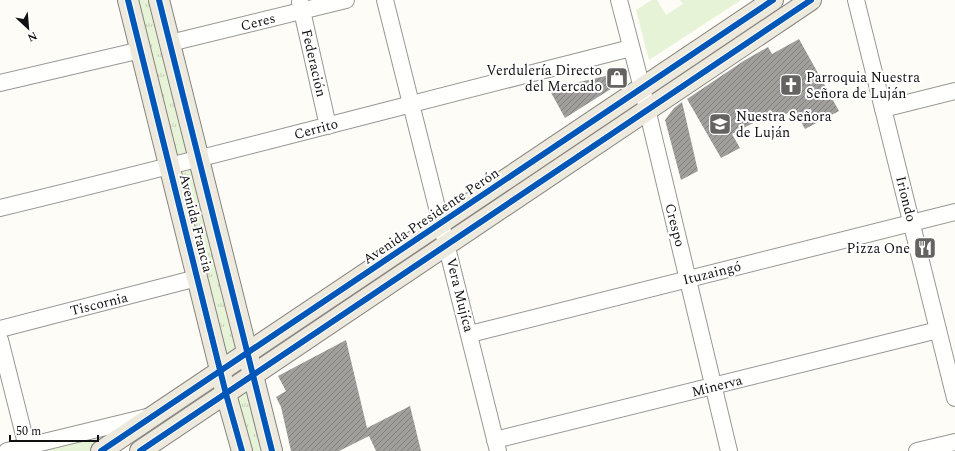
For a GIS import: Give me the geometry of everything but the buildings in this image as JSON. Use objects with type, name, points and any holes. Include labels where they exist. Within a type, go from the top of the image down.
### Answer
[{"type":"main road","name":"Avenida Francia","points":[[128,0],[220,372],[242,451]]},
{"type":"main road","name":"Avenida Francia","points":[[159,0],[272,451]]},
{"type":"main road","name":"Avenida Presidente Perón","points":[[101,451],[248,354],[773,0]]},
{"type":"main road","points":[[140,451],[811,0]]},
{"type":"street","name":"Ceres","points":[[170,43],[301,5],[346,0]]},
{"type":"street","name":"Vera Mujíca","points":[[385,0],[448,244],[496,446]]},
{"type":"street","name":"Crespo","points":[[619,0],[642,88],[729,451]]},
{"type":"street","name":"Iriondo","points":[[856,0],[955,398]]},
{"type":"street","name":"Federación","points":[[301,5],[328,126]]},
{"type":"street","name":"Cerrito","points":[[0,208],[199,160],[631,48]]},
{"type":"street","points":[[0,83],[140,50]]},
{"type":"street","points":[[883,109],[955,91]]},
{"type":"street","name":"Ituzaingó","points":[[470,334],[955,212]]},
{"type":"street","name":"Tiscornia","points":[[0,329],[197,278]]},
{"type":"street","name":"Minerva","points":[[496,446],[714,386],[938,330]]},
{"type":"street","points":[[0,340],[28,449]]},
{"type":"street","points":[[7,451],[28,449],[156,415]]},
{"type":"street","points":[[917,451],[955,442]]},
{"type":"green space","points":[[128,0],[159,0],[272,451],[242,451]]},
{"type":"green space","points":[[652,0],[657,0],[666,15],[683,4],[680,0],[741,0],[649,60],[636,10]]},
{"type":"green space","points":[[109,430],[110,438],[90,451],[34,451]]},
{"type":"cycle path","points":[[128,0],[226,394],[242,451]]},
{"type":"cycle path","points":[[159,0],[272,451]]},
{"type":"cycle path","points":[[101,451],[773,0]]},
{"type":"cycle path","points":[[140,451],[811,0]]},
{"type":"place","name":"Verdulería Directo del Mercado","points":[[617,78]]},
{"type":"place","name":"Parroquia Nuestra Señora de Luján","points":[[791,85]]},
{"type":"place","name":"Nuestra Señora de Luján","points":[[720,124]]},
{"type":"place","name":"Pizza One","points":[[925,248]]}]
